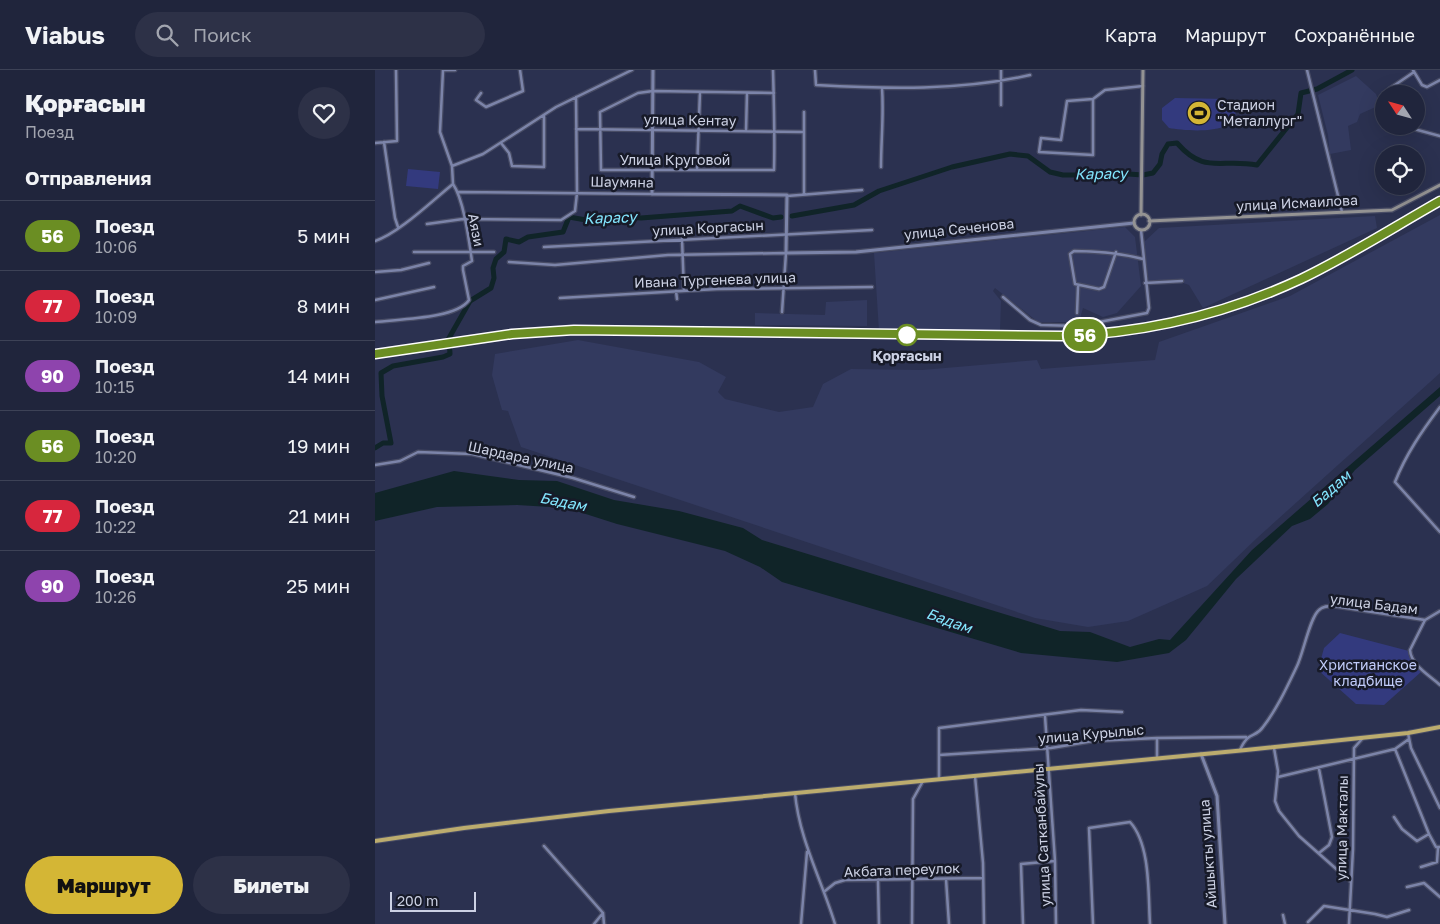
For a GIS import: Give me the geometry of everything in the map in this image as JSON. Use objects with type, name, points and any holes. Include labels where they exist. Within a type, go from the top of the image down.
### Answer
[{"type":"highway","points":[[375,841],[505,823],[1241,750],[1440,728]]},
{"type":"main road","points":[[1141,215],[1143,70]]},
{"type":"main road","name":"улица Исмаилова","points":[[1149,221],[1392,210],[1440,185]]},
{"type":"main road","points":[[1141,215],[1147,216],[1149,221],[1147,228],[1141,230],[1134,223],[1136,217],[1141,215]]},
{"type":"street","points":[[375,142],[397,141],[396,70]]},
{"type":"street","points":[[375,241],[384,238],[399,228],[453,184],[452,166],[440,132],[443,70],[455,70]]},
{"type":"street","points":[[481,93],[476,100],[486,107],[523,91],[520,70]]},
{"type":"street","points":[[452,166],[483,154],[544,115],[632,70]]},
{"type":"street","points":[[651,194],[653,170],[653,70]]},
{"type":"street","points":[[773,70],[775,131]]},
{"type":"street","points":[[815,70],[817,85],[882,88],[1001,82],[1030,75]]},
{"type":"street","points":[[1001,70],[1001,106]]},
{"type":"street","points":[[1307,70],[1342,213]]},
{"type":"street","points":[[1395,85],[1414,71],[1422,85],[1427,87],[1440,80]]},
{"type":"street","points":[[1093,99],[1093,155],[1039,152],[1041,138],[1061,140],[1067,101],[1093,99],[1105,90],[1143,86]]},
{"type":"street","points":[[881,167],[881,124],[884,114],[882,88]]},
{"type":"street","name":"Улица Круговой","points":[[774,94],[653,91],[638,93],[600,112],[601,170],[774,170],[775,131]]},
{"type":"street","points":[[697,170],[700,92]]},
{"type":"street","points":[[746,131],[747,93]]},
{"type":"street","points":[[427,224],[463,219],[561,220],[575,211],[577,193],[576,97]]},
{"type":"street","points":[[804,112],[804,194]]},
{"type":"street","points":[[501,142],[509,153],[512,166],[544,167],[544,115]]},
{"type":"street","name":"улица Кентау","points":[[577,129],[804,132]]},
{"type":"street","points":[[1425,132],[1440,136]]},
{"type":"street","points":[[384,142],[395,218],[399,228]]},
{"type":"street","name":"Аязи","points":[[375,322],[439,314],[464,308],[469,300],[463,266],[472,261],[458,192],[453,184]]},
{"type":"street","name":"Шаумяна","points":[[458,192],[786,195],[862,190]]},
{"type":"street","points":[[782,312],[787,234],[786,195]]},
{"type":"street","name":"улица Сеченова","points":[[509,262],[555,265],[681,255],[856,252],[1134,223]]},
{"type":"street","name":"улица Коргасын","points":[[544,247],[872,230]]},
{"type":"street","points":[[1003,297],[1030,320],[1041,325],[1063,327],[1140,316],[1147,313],[1149,308],[1141,230]]},
{"type":"street","points":[[682,239],[681,255],[684,290]]},
{"type":"street","points":[[414,252],[495,252]]},
{"type":"street","points":[[1116,252],[1104,287],[1099,289],[1078,286],[1073,281],[1071,252],[1116,252],[1143,259]]},
{"type":"street","points":[[375,272],[401,270],[429,263]]},
{"type":"street","points":[[1145,283],[1182,281]]},
{"type":"street","points":[[1077,313],[1078,286]]},
{"type":"street","points":[[375,300],[434,287]]},
{"type":"street","name":"Ивана Тургенева улица","points":[[560,298],[684,290],[872,287]]},
{"type":"street","points":[[676,291],[677,299]]},
{"type":"street","points":[[1440,407],[1417,438],[1402,464],[1395,482],[1440,532]]},
{"type":"street","name":"Шардара улица","points":[[375,464],[400,461],[418,452],[472,454],[573,478],[634,498]]},
{"type":"street","name":"улица Бадам","points":[[1246,737],[1262,729],[1285,692],[1304,651],[1313,618],[1318,610],[1325,606],[1333,606],[1425,620],[1440,611]]},
{"type":"street","points":[[1425,620],[1410,650],[1411,655],[1415,663],[1440,685]]},
{"type":"street","points":[[939,779],[939,728],[1081,710],[1122,712]]},
{"type":"street","name":"улица Сатканбайулы","points":[[1045,716],[1048,748],[1047,769],[1055,861],[1056,924]]},
{"type":"street","points":[[1408,733],[1440,808]]},
{"type":"street","points":[[1241,750],[1246,737]]},
{"type":"street","name":"улица Курылыс","points":[[939,755],[1048,748],[1093,741],[1246,737]]},
{"type":"street","name":"улица Макталы","points":[[1349,924],[1354,748],[1365,737]]},
{"type":"street","points":[[1157,738],[1157,758]]},
{"type":"street","points":[[1278,777],[1395,749],[1409,739]]},
{"type":"street","points":[[1273,746],[1277,760],[1278,777],[1276,806],[1299,836],[1351,882]]},
{"type":"street","points":[[1395,749],[1429,834],[1439,847],[1437,862],[1421,867]]},
{"type":"street","name":"Айшыкты улица","points":[[1201,754],[1217,796],[1225,924]]},
{"type":"street","points":[[1319,768],[1332,837],[1329,845],[1319,853]]},
{"type":"street","points":[[975,775],[983,863],[984,924]]},
{"type":"street","points":[[912,924],[913,799],[923,781]]},
{"type":"street","points":[[795,793],[797,810],[807,850],[825,891],[835,924]]},
{"type":"street","points":[[1394,816],[1402,829],[1417,841],[1429,834]]},
{"type":"street","points":[[1093,924],[1089,828],[1130,822],[1135,826],[1141,842],[1147,873],[1150,924]]},
{"type":"street","points":[[544,846],[603,913],[604,924]]},
{"type":"street","points":[[801,924],[807,850]]},
{"type":"street","points":[[1023,924],[1021,864],[1055,861]]},
{"type":"street","name":"Акбата переулок","points":[[825,891],[835,883],[845,880],[982,878]]},
{"type":"street","points":[[946,879],[949,924]]},
{"type":"street","points":[[878,880],[879,924]]},
{"type":"street","points":[[1407,887],[1424,883],[1440,897]]},
{"type":"street","points":[[1308,922],[1324,906],[1387,918],[1409,910]]},
{"type":"street","points":[[593,924],[603,913]]},
{"type":"street","points":[[1283,915],[1285,924]]},
{"type":"shaded area","points":[[1356,76],[1375,93],[1375,107],[1360,114],[1357,122],[1348,126],[1351,150],[1330,154],[1328,135],[1318,95]]},
{"type":"shaded area","points":[[1440,215],[1440,373],[1257,538],[1207,586],[1128,621],[1088,627],[1035,618],[521,447],[508,411],[502,410],[492,375],[495,354],[578,340],[699,362],[726,377],[718,392],[725,399],[779,412],[813,407],[823,384],[851,369],[922,370],[1037,360],[1041,369],[1155,360],[1159,342],[1290,296]]},
{"type":"shaded area","points":[[1375,216],[1377,228],[1203,308],[1189,285],[1172,279],[1149,282],[1144,242],[1159,228]]},
{"type":"shaded area","points":[[1125,227],[1135,237],[1141,286],[1117,313],[1103,317],[1083,308],[1079,322],[1038,322],[995,288],[993,291],[1001,301],[1000,330],[945,333],[879,331],[874,253]]},
{"type":"shaded area","points":[[867,300],[867,326],[755,325],[755,313],[825,315],[826,302]]},
{"type":"green space","name":"Стадион \"Металлург\"","points":[[1175,98],[1227,99],[1235,108],[1235,117],[1230,123],[1211,130],[1169,128],[1162,120],[1162,108]]},
{"type":"green space","points":[[408,169],[440,172],[438,189],[406,186]]},
{"type":"green space","name":"Христианское кладбище","points":[[1340,633],[1409,651],[1421,672],[1384,705],[1356,704],[1318,670],[1324,648]]},
{"type":"water","name":"Бадам","points":[[1440,387],[1440,396],[1355,470],[1328,504],[1310,519],[1292,526],[1236,579],[1186,640],[1169,653],[1117,662],[1021,653],[782,582],[760,567],[725,551],[617,524],[567,508],[517,505],[437,507],[375,521],[375,493],[454,471],[519,480],[557,481],[614,500],[679,511],[743,528],[762,540],[1060,631],[1090,632],[1130,647],[1159,639],[1170,640],[1252,550]]},
{"type":"waterway","name":"Карасу","points":[[792,216],[854,205],[879,191],[952,167],[1010,154],[1028,156],[1050,172],[1063,175],[1099,172],[1143,175],[1153,173],[1160,164],[1162,154],[1168,144],[1177,143],[1187,153],[1205,162],[1257,165],[1298,114],[1301,93],[1317,89],[1352,70]]},
{"type":"waterway","name":"Карасу","points":[[375,448],[383,443],[391,443],[382,396],[381,373],[393,366],[450,354],[449,338],[470,301],[491,288],[494,278],[493,268],[496,259],[504,252],[506,239],[519,242],[528,237],[563,232],[569,217],[586,220],[615,216],[641,218],[732,211],[740,206],[773,218],[781,217]]},
{"type":"railway","points":[[375,354],[512,334],[574,331],[1063,336],[1125,331],[1185,320],[1215,312],[1273,291],[1337,261],[1440,201]]},
{"type":"train","name":"56","points":[[375,354],[512,334],[574,330],[1063,336],[1115,333],[1206,315],[1265,294],[1320,269],[1440,201]]},
{"type":"place","name":"Стадион \"Металлург\"","points":[[1199,113]]},
{"type":"place","name":"Қорғасын","points":[[907,335]]}]
